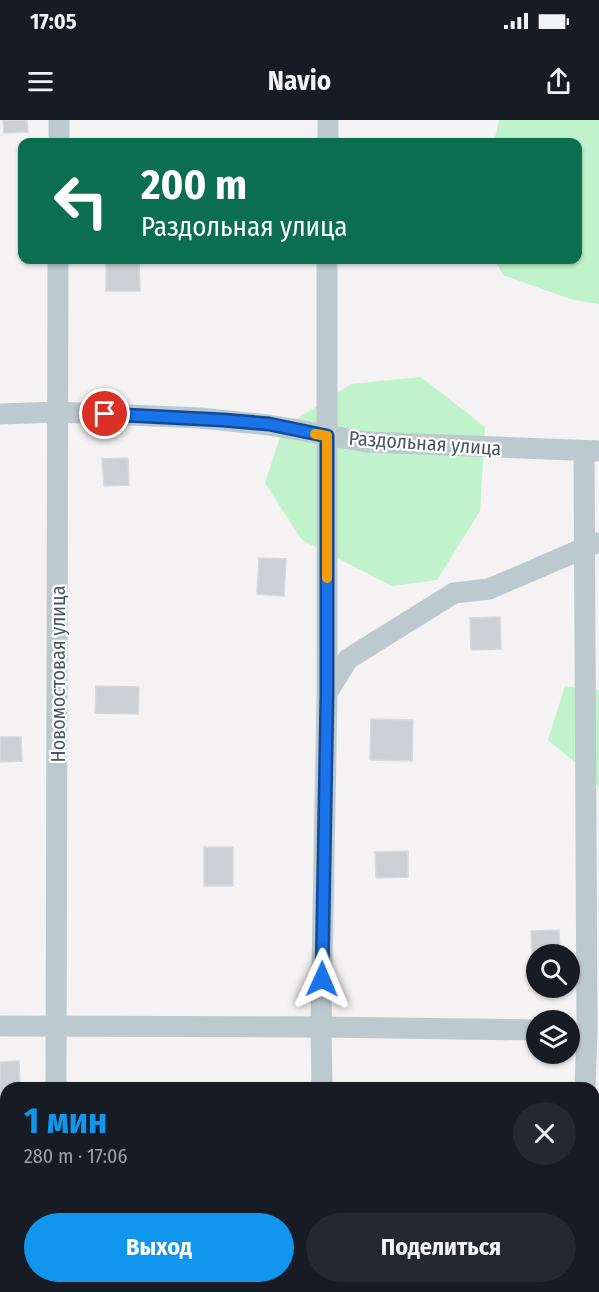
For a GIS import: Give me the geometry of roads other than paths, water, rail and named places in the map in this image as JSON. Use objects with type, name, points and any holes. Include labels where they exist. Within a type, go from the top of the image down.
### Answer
[{"type":"street","points":[[59,120],[59,138]]},
{"type":"street","points":[[328,120],[328,138]]},
{"type":"street","name":"Новомостовая улица","points":[[56,1082],[58,264]]},
{"type":"street","points":[[322,1082],[327,693],[327,264]]},
{"type":"street","name":"Раздольная улица","points":[[0,414],[58,412],[200,418],[269,424],[368,442],[591,451]]},
{"type":"street","points":[[580,1010],[592,544],[591,451]]},
{"type":"street","points":[[327,693],[348,659],[454,593],[489,589],[592,544]]},
{"type":"street","points":[[0,1026],[526,1030]]},
{"type":"street","points":[[580,1040],[584,1082]]}]
